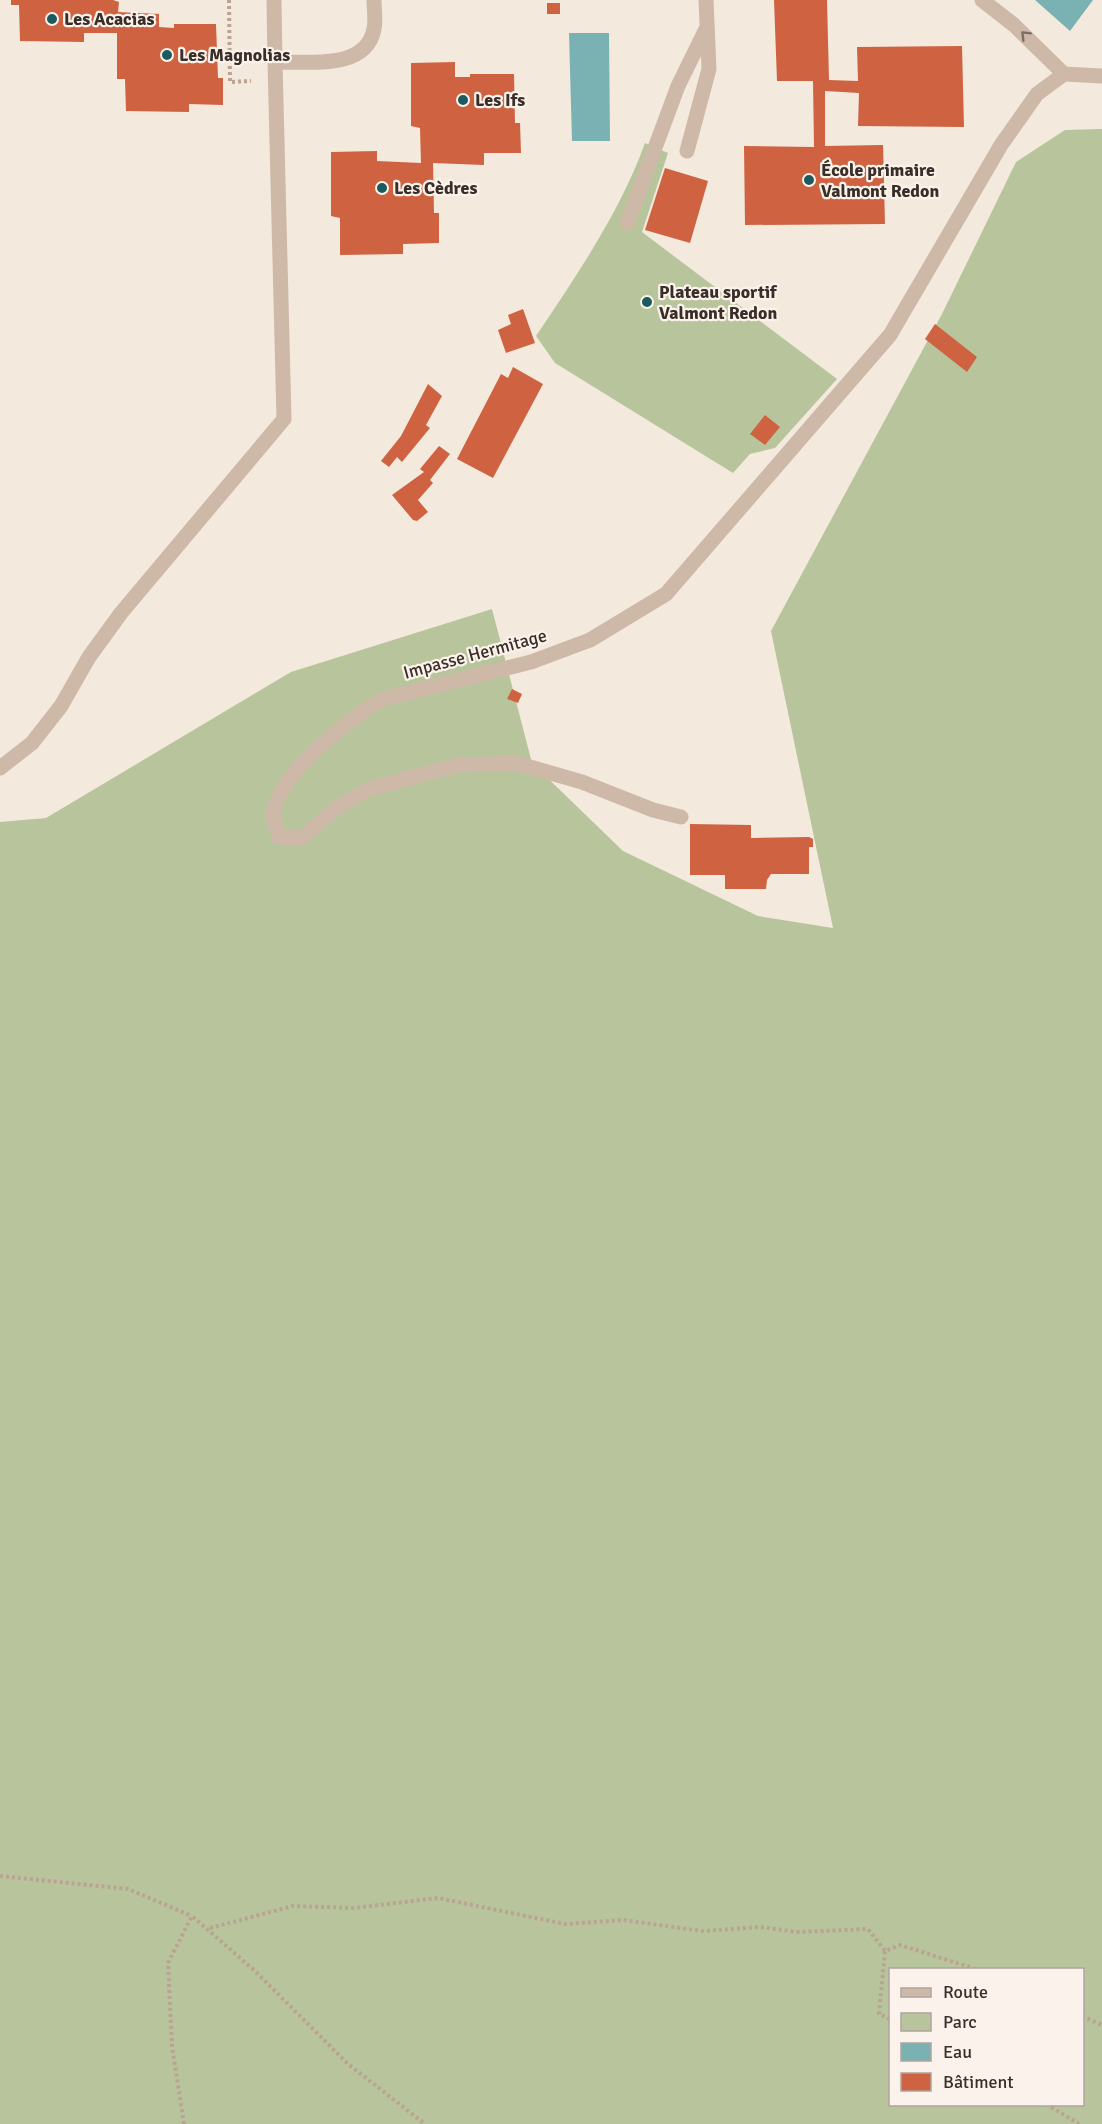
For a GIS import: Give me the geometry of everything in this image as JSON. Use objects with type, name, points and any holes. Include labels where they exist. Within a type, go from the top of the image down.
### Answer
[{"type":"street","points":[[0,768],[32,744],[62,706],[88,657],[121,613],[284,419],[274,0]]},
{"type":"street","points":[[275,62],[348,59],[365,48],[374,29],[374,0]]},
{"type":"street","points":[[687,151],[709,69],[706,0]]},
{"type":"street","points":[[982,0],[1014,25],[1064,74],[1102,76]]},
{"type":"street","points":[[627,224],[678,87],[706,29]]},
{"type":"street","name":"Impasse Hermitage","points":[[681,817],[653,810],[582,782],[516,763],[457,765],[369,789],[336,808],[302,838],[279,837],[273,815],[285,785],[320,745],[362,711],[383,699],[531,662],[590,640],[666,594],[890,335],[1001,145],[1037,94],[1064,74]]},
{"type":"path","points":[[229,0],[230,82]]},
{"type":"path","points":[[0,1876],[128,1890],[192,1916],[210,1928],[348,2064],[425,2124]]},
{"type":"path","points":[[210,1928],[293,1906],[354,1908],[438,1898],[565,1924],[623,1920],[702,1931],[760,1927],[798,1932],[868,1929],[885,1951],[879,2014],[889,2018]]},
{"type":"path","points":[[184,2124],[172,2046],[168,1964],[192,1916]]},
{"type":"path","points":[[885,1951],[900,1945],[973,1968]]},
{"type":"path","points":[[1084,2016],[1102,2025]]},
{"type":"path","points":[[1049,2106],[1079,2124]]},
{"type":"green space","points":[[1102,129],[1102,2124],[0,2124],[0,822],[46,818],[291,672],[492,609],[532,763],[623,851],[758,916],[833,928],[771,631],[942,314],[1016,162],[1065,130]]},
{"type":"green space","name":"Plateau sportif Valmont Redon","points":[[645,143],[668,153],[642,232],[837,379],[775,448],[750,454],[733,473],[555,363],[536,336],[610,218],[635,169]]},
{"type":"water","points":[[1035,0],[1093,0],[1070,31]]},
{"type":"water","points":[[569,33],[609,33],[610,141],[572,141]]},
{"type":"building","name":"Les Magnolias","points":[[11,0],[113,0],[119,2],[118,12],[159,14],[159,27],[174,28],[174,24],[216,24],[218,78],[223,78],[223,105],[189,104],[189,112],[126,111],[125,79],[117,79],[117,33],[84,33],[84,42],[20,41],[19,5],[11,5]]},
{"type":"building","points":[[774,0],[827,0],[829,80],[858,81],[857,47],[962,46],[964,127],[858,126],[859,93],[825,91],[825,146],[883,145],[885,224],[745,225],[744,146],[814,147],[813,81],[777,81]]},
{"type":"building","points":[[547,3],[560,3],[560,14],[547,14]]},
{"type":"building","points":[[455,62],[455,77],[470,77],[470,74],[514,74],[515,123],[520,123],[521,153],[484,153],[484,165],[433,163],[434,213],[439,213],[439,243],[403,244],[403,254],[340,255],[340,218],[331,216],[331,152],[377,151],[377,161],[421,163],[420,128],[411,126],[411,63]]},
{"type":"building","points":[[665,168],[708,181],[690,243],[645,230]]},
{"type":"building","points":[[523,309],[535,343],[506,353],[498,330],[511,324],[508,315]]},
{"type":"building","points":[[935,324],[977,357],[967,372],[925,339]]},
{"type":"building","points":[[513,367],[543,384],[493,478],[457,459],[501,374],[508,378]]},
{"type":"building","points":[[428,384],[442,396],[426,425],[430,428],[402,462],[397,457],[389,467],[381,461],[401,436]]},
{"type":"building","points":[[765,415],[780,427],[765,445],[750,434]]},
{"type":"building","points":[[439,446],[450,454],[430,480],[433,483],[418,500],[428,512],[417,521],[413,520],[392,495],[424,472],[420,469]]},
{"type":"building","points":[[512,689],[522,694],[518,703],[507,699]]},
{"type":"building","points":[[690,824],[751,825],[751,838],[809,837],[813,839],[813,847],[809,847],[809,874],[771,874],[767,880],[766,889],[725,889],[725,875],[690,875]]},
{"type":"place","name":"Les Acacias","points":[[52,19]]},
{"type":"place","name":"Les Magnolias","points":[[167,55]]},
{"type":"place","name":"Les Ifs","points":[[463,100]]},
{"type":"place","name":"École primaire Valmont Redon","points":[[809,180]]},
{"type":"place","name":"Les Cèdres","points":[[382,188]]},
{"type":"place","name":"Plateau sportif Valmont Redon","points":[[647,302]]}]
